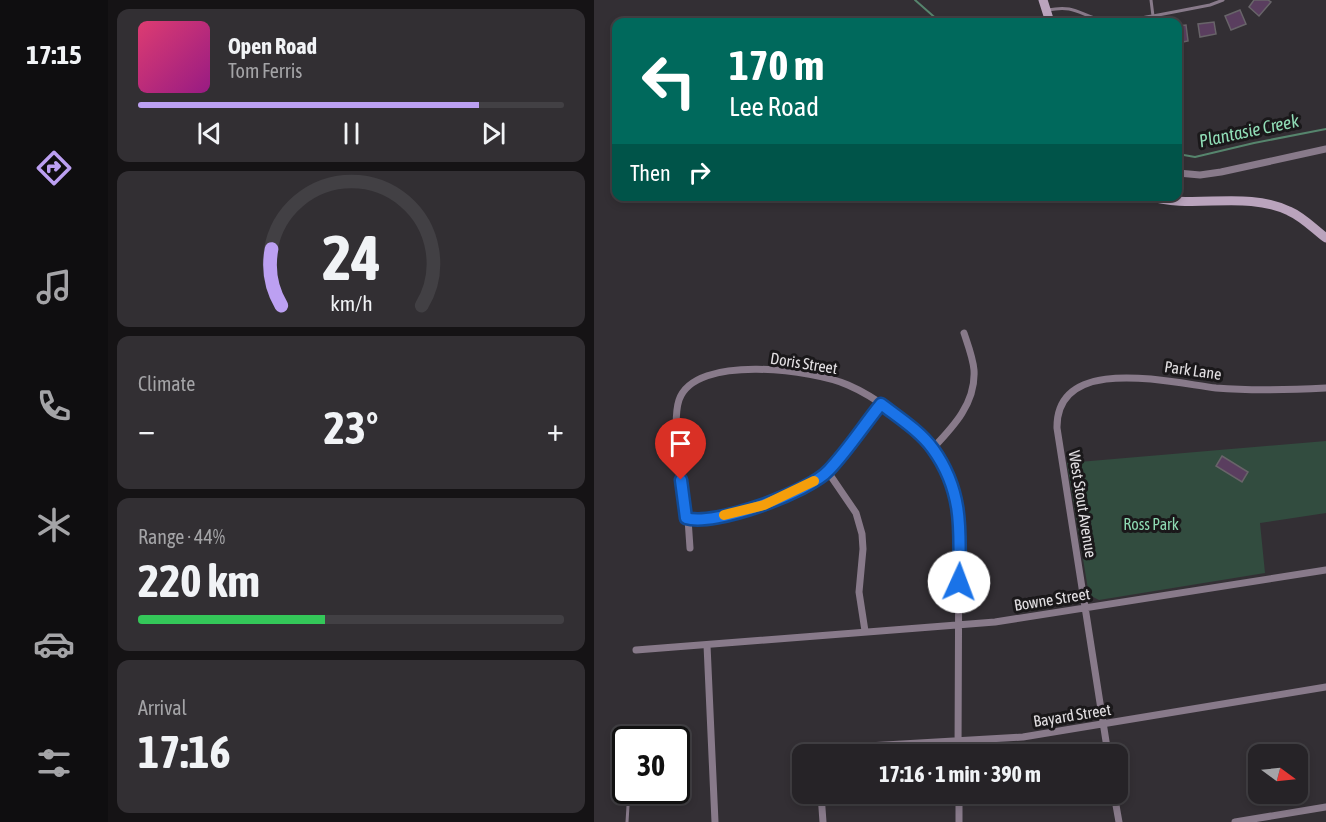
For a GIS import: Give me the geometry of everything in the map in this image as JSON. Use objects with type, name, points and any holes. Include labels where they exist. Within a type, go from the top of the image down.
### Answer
[{"type":"street","points":[[1043,0],[1049,18]]},
{"type":"street","points":[[1182,173],[1200,175],[1221,172],[1326,149]]},
{"type":"street","points":[[1169,201],[1241,201],[1275,205],[1296,214],[1326,238]]},
{"type":"street","points":[[933,448],[959,420],[970,395],[974,370],[964,333]]},
{"type":"street","name":"Doris Street","points":[[690,548],[688,519],[682,493],[676,416],[679,400],[685,389],[715,372],[777,370],[829,378],[850,386],[881,404],[933,448],[950,480],[959,510],[958,742]]},
{"type":"street","name":"Park Lane","points":[[1064,401],[1076,388],[1126,377],[1164,379],[1215,388],[1271,391],[1326,388]]},
{"type":"street","name":"West Stout Avenue","points":[[1064,401],[1057,419],[1057,428],[1106,744]]},
{"type":"street","points":[[688,519],[699,520],[764,505],[806,486],[828,472],[881,404]]},
{"type":"street","points":[[828,472],[855,513],[862,534],[859,592],[865,631]]},
{"type":"street","name":"Bowne Street","points":[[636,650],[995,622],[1326,570]]},
{"type":"street","points":[[707,645],[715,822]]},
{"type":"street","name":"Bayard Street","points":[[916,744],[1023,737],[1326,687]]},
{"type":"street","points":[[821,804],[822,822]]},
{"type":"street","points":[[959,804],[959,822]]},
{"type":"street","points":[[1116,804],[1119,822]]},
{"type":"street","points":[[1235,822],[1326,807]]},
{"type":"lane","points":[[1151,0],[1153,16]]},
{"type":"lane","points":[[1135,18],[1210,5],[1223,0]]},
{"type":"lane","points":[[1046,10],[1064,6],[1095,18]]},
{"type":"lane","points":[[627,822],[628,804]]},
{"type":"green space","name":"Ross Park","points":[[1326,441],[1326,513],[1260,523],[1265,573],[1099,600],[1089,595],[1067,463]]},
{"type":"building","points":[[1254,0],[1271,2],[1259,16],[1249,7]]},
{"type":"building","points":[[1240,10],[1246,24],[1231,30],[1225,16]]},
{"type":"building","points":[[1214,22],[1216,34],[1200,37],[1198,24]]},
{"type":"building","points":[[1186,25],[1188,41],[1182,42],[1182,26]]},
{"type":"building","points":[[1222,456],[1248,472],[1242,482],[1216,466]]},
{"type":"waterway","name":"Plantasie Creek","points":[[915,0],[935,18]]},
{"type":"waterway","name":"Plantasie Creek","points":[[1182,155],[1195,157],[1326,129]]},
{"type":"slow traffic","points":[[724,515],[764,505],[814,481]]},
{"type":"route","points":[[681,480],[688,519],[699,520],[764,505],[806,486],[828,472],[881,404],[933,448],[950,480],[959,510],[959,582]]}]
